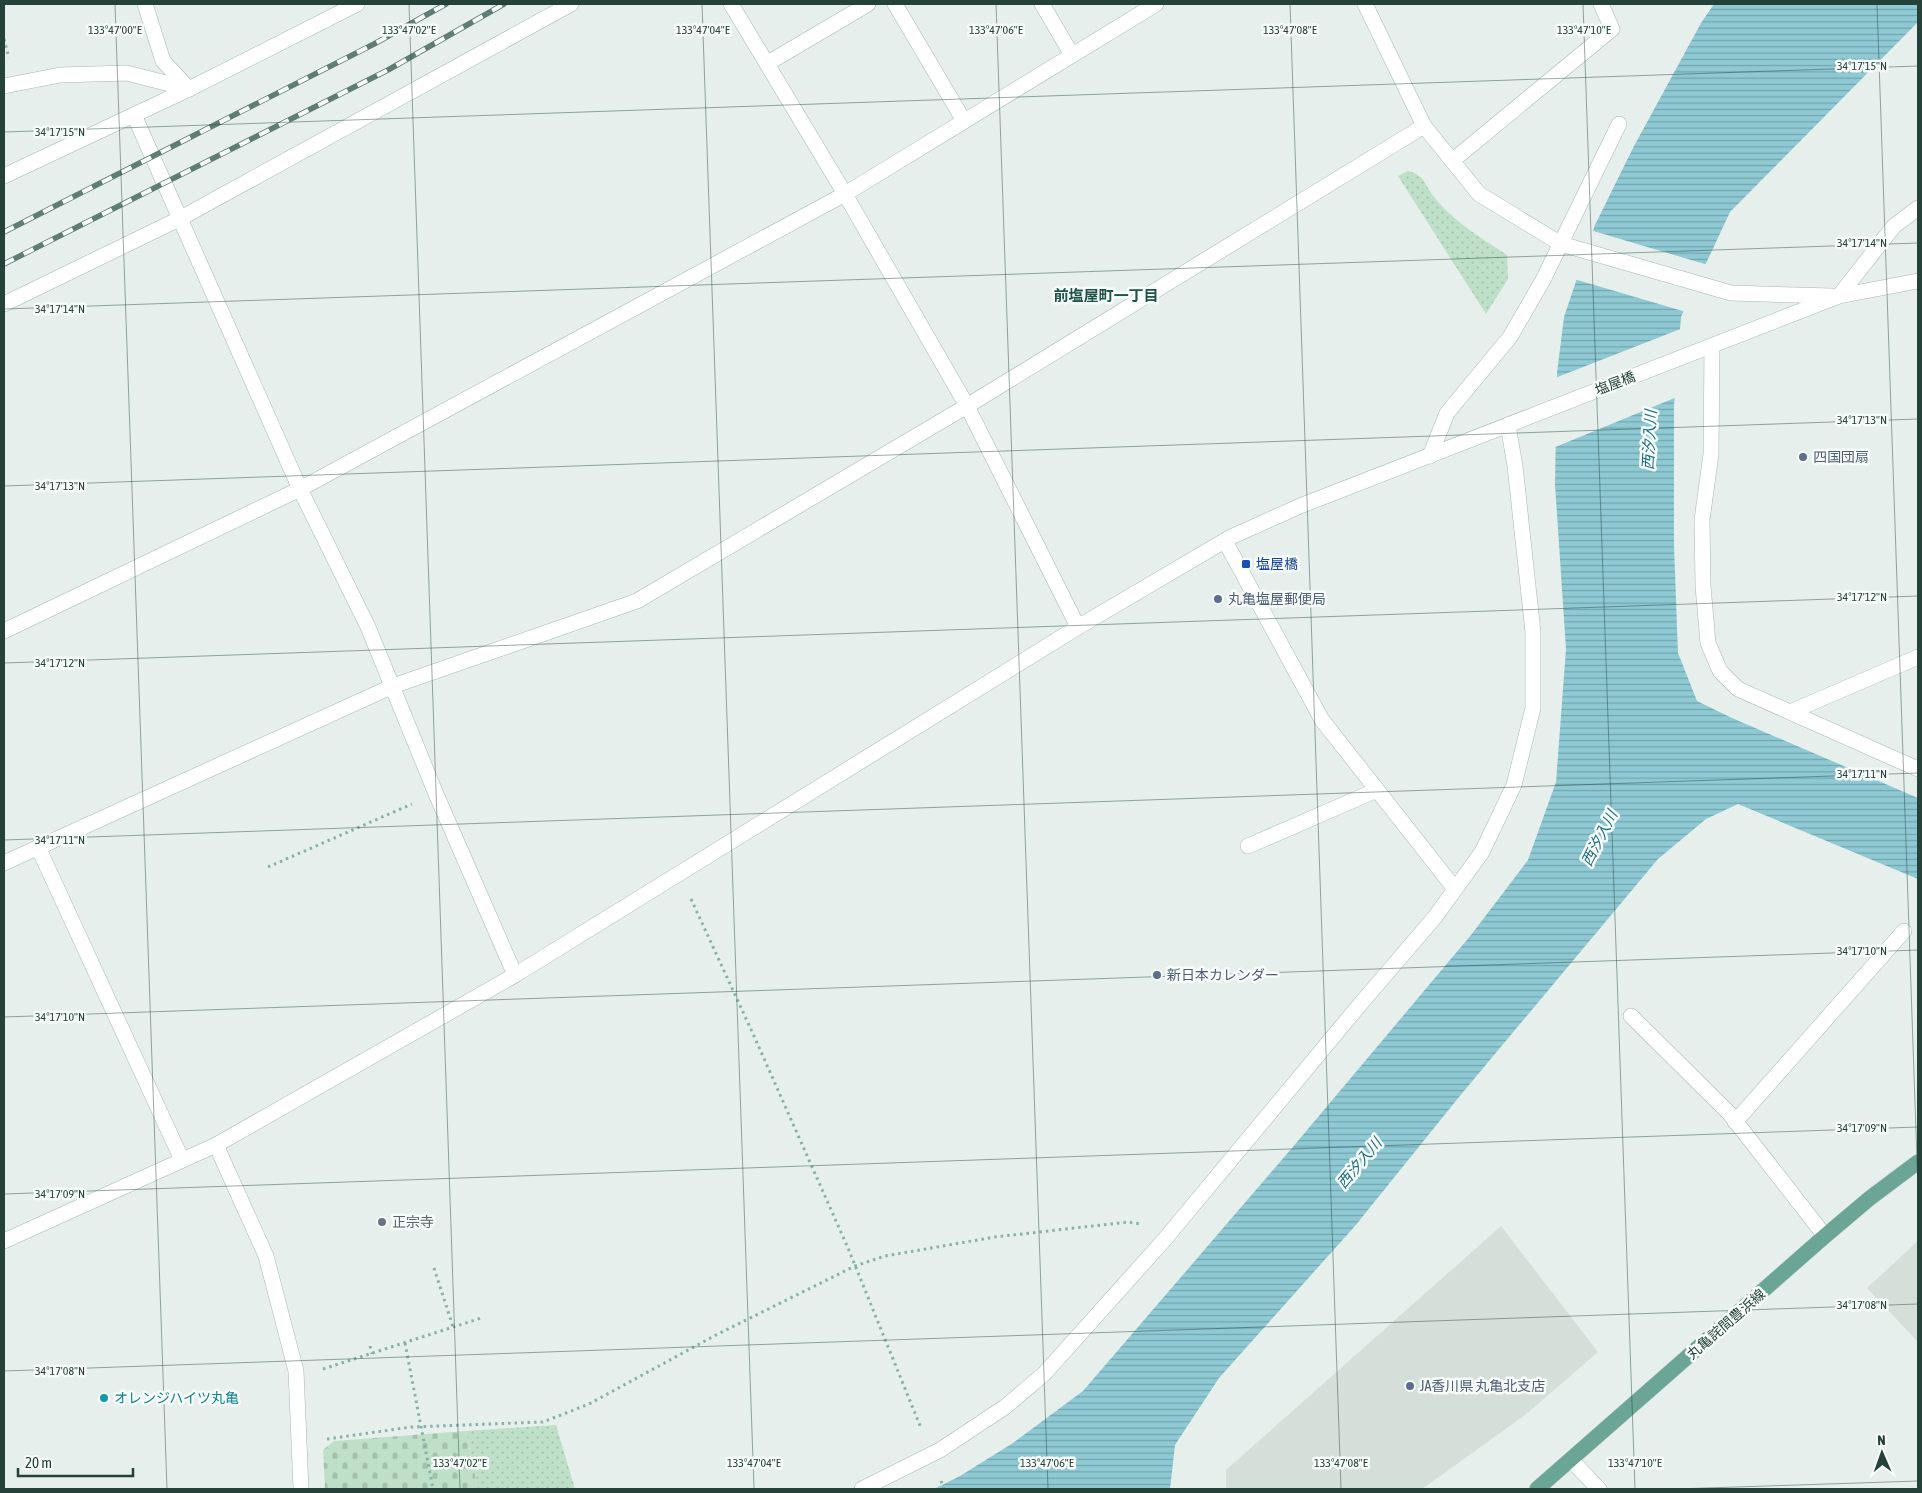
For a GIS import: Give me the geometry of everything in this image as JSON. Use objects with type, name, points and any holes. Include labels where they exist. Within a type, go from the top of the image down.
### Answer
[{"type":"main road","name":"丸亀詫間豊浜線","points":[[1537,1489],[1870,1198],[1918,1162]]},
{"type":"street","points":[[145,4],[163,61],[189,89]]},
{"type":"street","points":[[4,176],[189,89],[357,4]]},
{"type":"street","points":[[4,304],[179,219],[571,4]]},
{"type":"street","points":[[731,4],[845,194],[967,406],[1078,627]]},
{"type":"street","points":[[768,63],[868,4]]},
{"type":"street","points":[[895,4],[964,121]]},
{"type":"street","points":[[1042,4],[1072,55]]},
{"type":"street","points":[[4,632],[300,489],[845,194],[1156,4]]},
{"type":"street","points":[[1365,4],[1424,126],[1479,194],[1568,246],[1731,293],[1839,296],[1918,281]]},
{"type":"street","points":[[1452,161],[1612,28],[1601,4]]},
{"type":"street","points":[[4,86],[60,75],[127,73],[189,89]]},
{"type":"street","points":[[134,114],[300,489],[368,627],[436,794],[515,975]]},
{"type":"street","points":[[1430,456],[1447,413],[1510,337],[1543,280],[1568,246],[1618,124]]},
{"type":"street","points":[[4,863],[393,686],[637,601],[967,406],[1424,126]]},
{"type":"street","points":[[1839,296],[1894,226],[1918,208]]},
{"type":"street","name":"塩屋橋","points":[[4,1241],[216,1145],[515,975],[1078,627],[1225,541],[1300,506],[1839,296]]},
{"type":"street","points":[[1706,348],[1711,454],[1702,520],[1703,586],[1708,643],[1720,670],[1738,689],[1918,769]]},
{"type":"street","points":[[862,1489],[931,1454],[1005,1407],[1044,1374],[1165,1239],[1356,1008],[1435,917],[1482,852],[1514,785],[1533,708],[1533,632],[1515,466],[1508,425]]},
{"type":"street","points":[[1225,541],[1322,720],[1455,889]]},
{"type":"street","points":[[1790,712],[1918,658]]},
{"type":"street","points":[[1248,846],[1377,790]]},
{"type":"street","points":[[38,847],[182,1160]]},
{"type":"street","points":[[1735,1122],[1904,931]]},
{"type":"street","points":[[1631,1016],[1735,1122],[1826,1236]]},
{"type":"street","points":[[216,1145],[266,1256],[296,1371],[301,1489]]},
{"type":"street","points":[[1571,1460],[1599,1489]]},
{"type":"path","points":[[268,867],[436,794]]},
{"type":"path","points":[[680,874],[856,1266],[931,1454]]},
{"type":"path","points":[[299,1444],[421,1427],[543,1422],[589,1404],[714,1336],[856,1266],[885,1256],[994,1237],[1128,1222],[1148,1225],[1165,1239]]},
{"type":"path","points":[[434,1268],[453,1327]]},
{"type":"path","points":[[296,1378],[481,1318]]},
{"type":"path","points":[[405,1343],[433,1489]]},
{"type":"path","points":[[370,1346],[372,1354]]},
{"type":"path","points":[[941,1482],[944,1489]]},
{"type":"shaded area","points":[[1501,1226],[1598,1352],[1525,1415],[1422,1489],[1226,1489],[1226,1470]]},
{"type":"shaded area","points":[[1918,1241],[1918,1342],[1867,1288]]},
{"type":"green space","points":[[1408,171],[1418,175],[1424,181],[1434,197],[1450,214],[1477,236],[1507,255],[1508,279],[1486,314],[1398,176]]},
{"type":"green space","points":[[556,1425],[575,1489],[478,1489],[466,1431]]},
{"type":"green space","points":[[466,1431],[478,1489],[325,1489],[323,1450],[334,1441]]},
{"type":"water","name":"西汐入川","points":[[1714,4],[1918,4],[1918,22],[1730,212],[1681,317],[1674,406],[1674,546],[1678,653],[1697,701],[1918,798],[1918,879],[1738,804],[1706,819],[1658,859],[1459,1097],[1355,1226],[1219,1378],[1175,1445],[1170,1489],[934,1489],[960,1476],[1013,1443],[1083,1391],[1292,1148],[1471,935],[1528,860],[1556,782],[1566,649],[1555,484],[1557,373],[1564,317],[1595,225],[1633,148],[1701,23]]},
{"type":"pier","points":[[1590,230],[1708,265],[1686,312],[1574,279]]},
{"type":"pier","points":[[1683,328],[1677,397],[1553,448],[1555,378]]},
{"type":"railway","points":[[4,232],[374,44],[446,4]]},
{"type":"railway","points":[[4,264],[388,70],[504,4]]},
{"type":"place","name":"四国団扇","points":[[1803,457]]},
{"type":"place","name":"塩屋橋","points":[[1246,564]]},
{"type":"place","name":"丸亀塩屋郵便局","points":[[1218,599]]},
{"type":"place","name":"新日本カレンダー","points":[[1157,975]]},
{"type":"place","name":"正宗寺","points":[[382,1222]]},
{"type":"place","name":"JA香川県 丸亀北支店","points":[[1410,1386]]},
{"type":"place","name":"オレンジハイツ丸亀","points":[[104,1398]]},
{"type":"district","name":"前塩屋町一丁目","points":[[1106,295]]}]
